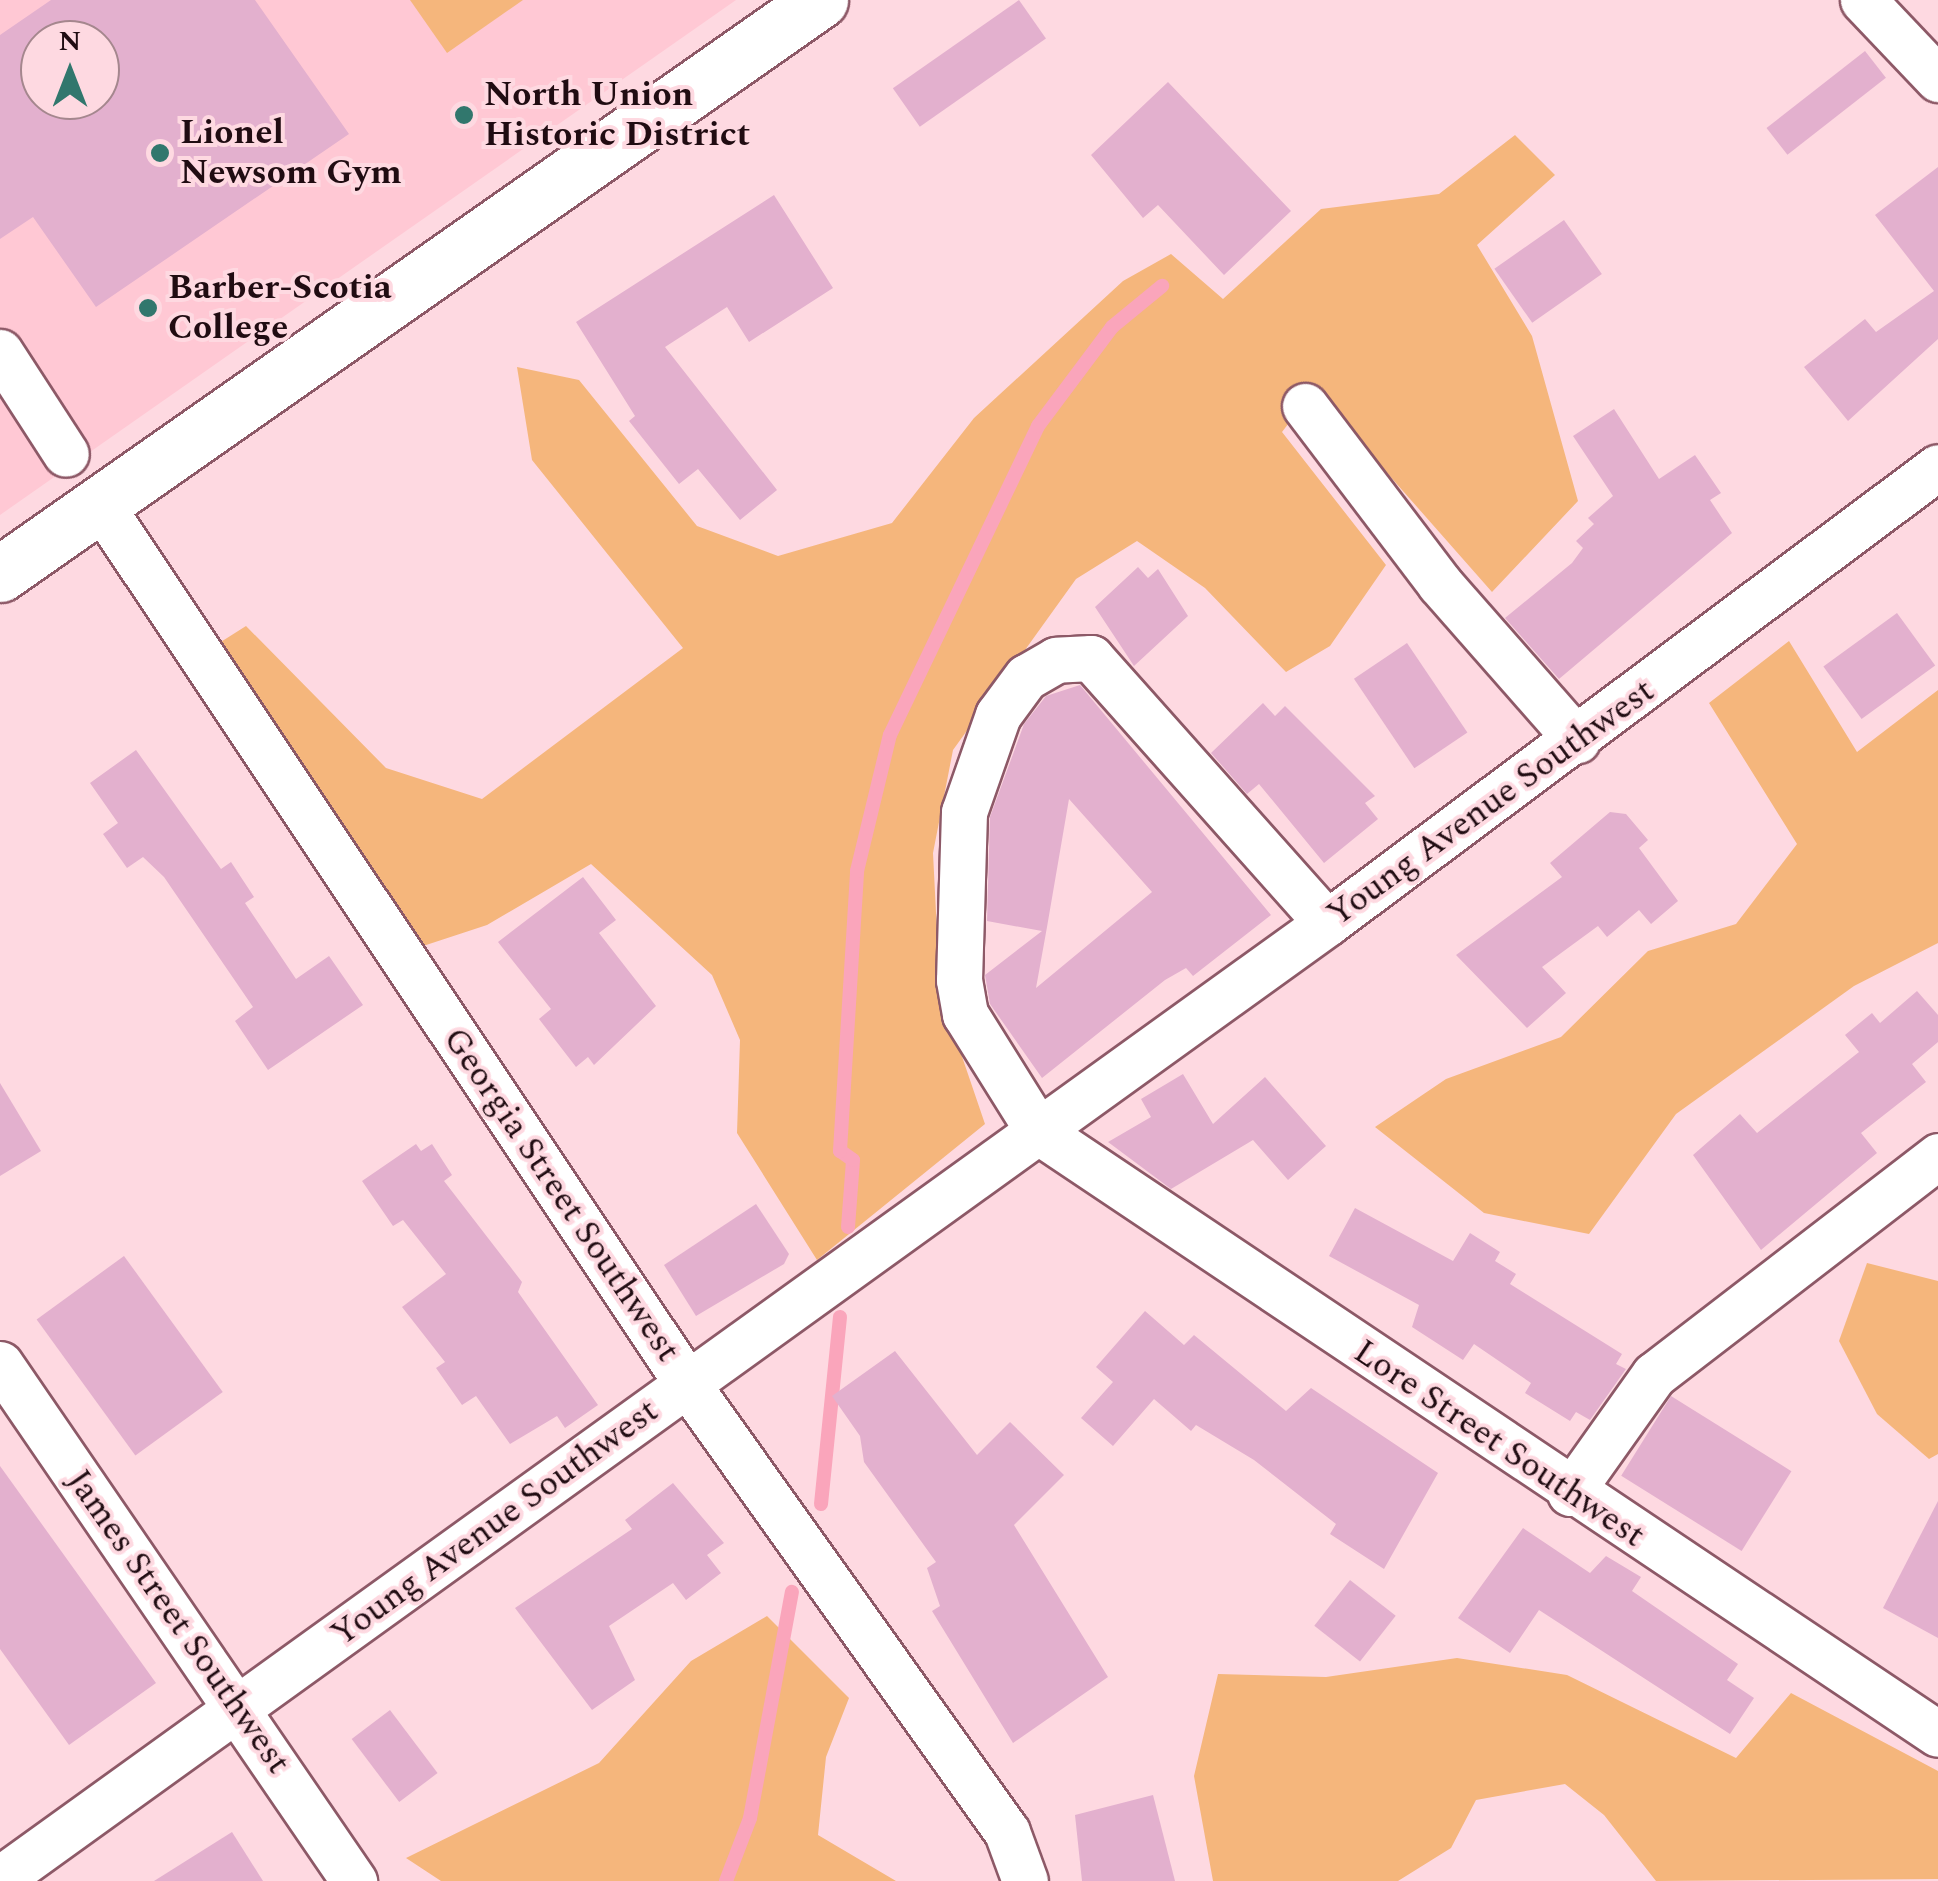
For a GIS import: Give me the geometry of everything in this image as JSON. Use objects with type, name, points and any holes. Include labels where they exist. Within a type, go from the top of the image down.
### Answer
[{"type":"street","points":[[0,574],[820,0]]},
{"type":"street","points":[[1864,0],[1938,79]]},
{"type":"street","points":[[0,352],[66,454]]},
{"type":"street","points":[[1305,406],[1428,570],[1577,740]]},
{"type":"street","name":"Young Avenue Southwest","points":[[0,1879],[688,1385],[1051,1139],[1327,923],[1938,467]]},
{"type":"street","name":"Georgia Street Southwest","points":[[100,504],[688,1385],[1007,1832],[1025,1881]]},
{"type":"street","points":[[1051,1139],[966,1014],[959,980],[964,812],[998,715],[1026,677],[1056,660],[1090,658],[1119,681],[1327,923]]},
{"type":"street","name":"Lore Street Southwest","points":[[1051,1139],[1570,1493],[1938,1734]]},
{"type":"street","points":[[1570,1493],[1654,1376],[1938,1156]]},
{"type":"street","name":"James Street Southwest","points":[[0,1364],[354,1881]]},
{"type":"shaded area","name":"Barber-Scotia College","points":[[0,0],[736,0],[0,515]]},
{"type":"shaded area","points":[[410,0],[523,0],[447,53]]},
{"type":"shaded area","points":[[1515,135],[1555,175],[1477,245],[1532,336],[1578,501],[1492,592],[1314,390],[1282,432],[1386,565],[1330,646],[1286,672],[1205,588],[1137,541],[1076,579],[953,750],[933,853],[940,992],[985,1124],[817,1260],[737,1133],[740,1040],[712,975],[591,864],[487,925],[417,948],[216,645],[246,626],[386,768],[482,799],[683,648],[532,460],[517,367],[579,380],[697,526],[778,556],[892,523],[974,418],[1123,281],[1171,254],[1223,299],[1321,209],[1439,194]]},
{"type":"shaded area","points":[[1789,641],[1857,752],[1938,690],[1938,943],[1854,986],[1676,1114],[1589,1234],[1484,1213],[1375,1127],[1446,1079],[1561,1037],[1648,951],[1736,924],[1797,844],[1709,703]]},
{"type":"shaded area","points":[[1867,1263],[1938,1281],[1938,1454],[1929,1459],[1877,1414],[1839,1341]]},
{"type":"shaded area","points":[[767,1616],[849,1698],[826,1757],[818,1835],[896,1881],[441,1881],[406,1858],[599,1763],[691,1661]]},
{"type":"shaded area","points":[[1457,1658],[1567,1675],[1736,1758],[1791,1693],[1938,1771],[1938,1879],[1656,1881],[1604,1815],[1565,1784],[1476,1800],[1451,1848],[1398,1881],[1213,1881],[1194,1776],[1218,1674],[1326,1677]]},
{"type":"building","name":"Lionel Newsom Gym","points":[[51,0],[255,0],[349,134],[96,307],[33,217],[0,239],[0,35],[20,21],[20,120],[120,120],[120,20],[22,20]]},
{"type":"building","points":[[1019,0],[1046,39],[920,127],[893,88]]},
{"type":"building","points":[[1865,51],[1886,78],[1787,155],[1766,128]]},
{"type":"building","points":[[1168,82],[1291,211],[1224,275],[1158,205],[1143,218],[1091,155]]},
{"type":"building","points":[[1938,167],[1938,339],[1848,421],[1804,367],[1865,319],[1876,332],[1934,291],[1875,215]]},
{"type":"building","points":[[774,195],[833,288],[749,342],[727,307],[665,347],[777,490],[740,520],[698,469],[679,484],[629,421],[635,416],[576,322]]},
{"type":"building","points":[[1564,220],[1602,274],[1532,323],[1494,269]]},
{"type":"building","points":[[1614,409],[1659,479],[1695,455],[1721,493],[1710,500],[1732,533],[1559,679],[1505,618],[1572,563],[1583,548],[1576,541],[1594,524],[1588,518],[1613,496],[1573,436]]},
{"type":"building","points":[[1138,567],[1148,578],[1158,569],[1188,616],[1134,666],[1095,607]]},
{"type":"building","points":[[1897,613],[1935,666],[1862,719],[1823,666]]},
{"type":"building","points":[[1407,643],[1467,733],[1414,768],[1354,679]]},
{"type":"building","points":[[1080,685],[1271,915],[1193,976],[1186,968],[1165,980],[1042,1078],[990,1004],[985,975],[1042,931],[987,921],[990,817],[1024,724],[1046,696]],"holes":[[[1069,799],[1152,892],[1036,988]]]},
{"type":"building","points":[[1263,703],[1275,716],[1285,706],[1375,796],[1365,803],[1378,819],[1324,863],[1259,784],[1247,794],[1211,753]]},
{"type":"building","points":[[136,750],[221,869],[231,862],[254,897],[245,903],[296,979],[329,956],[363,1005],[268,1070],[235,1021],[253,1007],[164,877],[143,857],[127,868],[103,834],[118,823],[90,783]]},
{"type":"building","points":[[1610,812],[1626,814],[1648,840],[1639,848],[1678,901],[1651,924],[1639,910],[1607,937],[1598,926],[1542,967],[1566,993],[1527,1028],[1456,955],[1562,877],[1550,863]]},
{"type":"building","points":[[583,877],[616,920],[599,933],[656,1006],[594,1065],[588,1057],[576,1067],[539,1019],[551,1009],[498,942]]},
{"type":"building","points":[[1917,991],[1938,1015],[1938,1042],[1912,1064],[1926,1082],[1861,1133],[1877,1153],[1761,1250],[1693,1155],[1740,1114],[1757,1133],[1859,1052],[1845,1035],[1872,1013],[1880,1023]]},
{"type":"building","points":[[1183,1074],[1213,1124],[1265,1077],[1326,1146],[1288,1180],[1253,1140],[1171,1189],[1108,1142],[1151,1117],[1141,1099]]},
{"type":"building","points":[[0,1083],[41,1151],[0,1176]]},
{"type":"building","points":[[416,1144],[421,1151],[432,1144],[452,1175],[444,1181],[522,1282],[518,1292],[598,1405],[565,1428],[557,1416],[510,1444],[476,1396],[462,1405],[436,1368],[445,1362],[402,1307],[446,1274],[403,1220],[393,1226],[362,1181]]},
{"type":"building","points":[[756,1204],[789,1254],[784,1264],[696,1316],[664,1265]]},
{"type":"building","points":[[1355,1208],[1453,1261],[1470,1233],[1500,1252],[1495,1261],[1516,1274],[1510,1284],[1622,1354],[1616,1364],[1626,1369],[1590,1420],[1576,1412],[1570,1421],[1525,1393],[1531,1383],[1474,1344],[1463,1360],[1412,1327],[1419,1305],[1329,1256]]},
{"type":"building","points":[[124,1256],[223,1392],[135,1455],[37,1319]]},
{"type":"building","points":[[1145,1311],[1184,1345],[1194,1335],[1286,1411],[1311,1388],[1438,1473],[1384,1569],[1330,1534],[1336,1524],[1254,1460],[1196,1425],[1191,1431],[1154,1399],[1113,1446],[1081,1418],[1113,1382],[1096,1367]]},
{"type":"building","points":[[895,1351],[977,1455],[1010,1422],[1064,1475],[1014,1525],[1108,1677],[1013,1743],[932,1611],[940,1606],[927,1568],[936,1562],[864,1462],[860,1436],[832,1396]]},
{"type":"building","points":[[1671,1396],[1791,1471],[1742,1551],[1621,1476]]},
{"type":"building","points":[[0,1466],[156,1683],[69,1745],[0,1649]]},
{"type":"building","points":[[673,1483],[724,1543],[707,1555],[721,1573],[686,1600],[673,1583],[609,1626],[635,1680],[592,1710],[515,1608],[632,1529],[625,1520]]},
{"type":"building","points":[[1938,1501],[1938,1638],[1883,1608]]},
{"type":"building","points":[[1523,1528],[1590,1573],[1606,1556],[1641,1577],[1632,1591],[1738,1664],[1727,1680],[1754,1698],[1730,1734],[1539,1610],[1510,1653],[1458,1618]]},
{"type":"building","points":[[1350,1580],[1396,1616],[1360,1661],[1314,1626]]},
{"type":"building","points":[[390,1710],[438,1773],[399,1802],[352,1739]]},
{"type":"building","points":[[1153,1795],[1175,1881],[1082,1881],[1075,1815]]},
{"type":"building","points":[[232,1832],[263,1881],[154,1881]]},
{"type":"waterway","points":[[848,1227],[853,1160],[840,1151],[857,871],[890,735],[1038,426],[1112,327],[1162,286]]},
{"type":"waterway","points":[[821,1504],[840,1317]]},
{"type":"waterway","points":[[726,1881],[750,1818],[792,1592]]},
{"type":"place","name":"North Union Historic District","points":[[464,115]]},
{"type":"place","name":"Lionel Newsom Gym","points":[[160,153]]},
{"type":"place","name":"Barber-Scotia College","points":[[148,308]]}]
